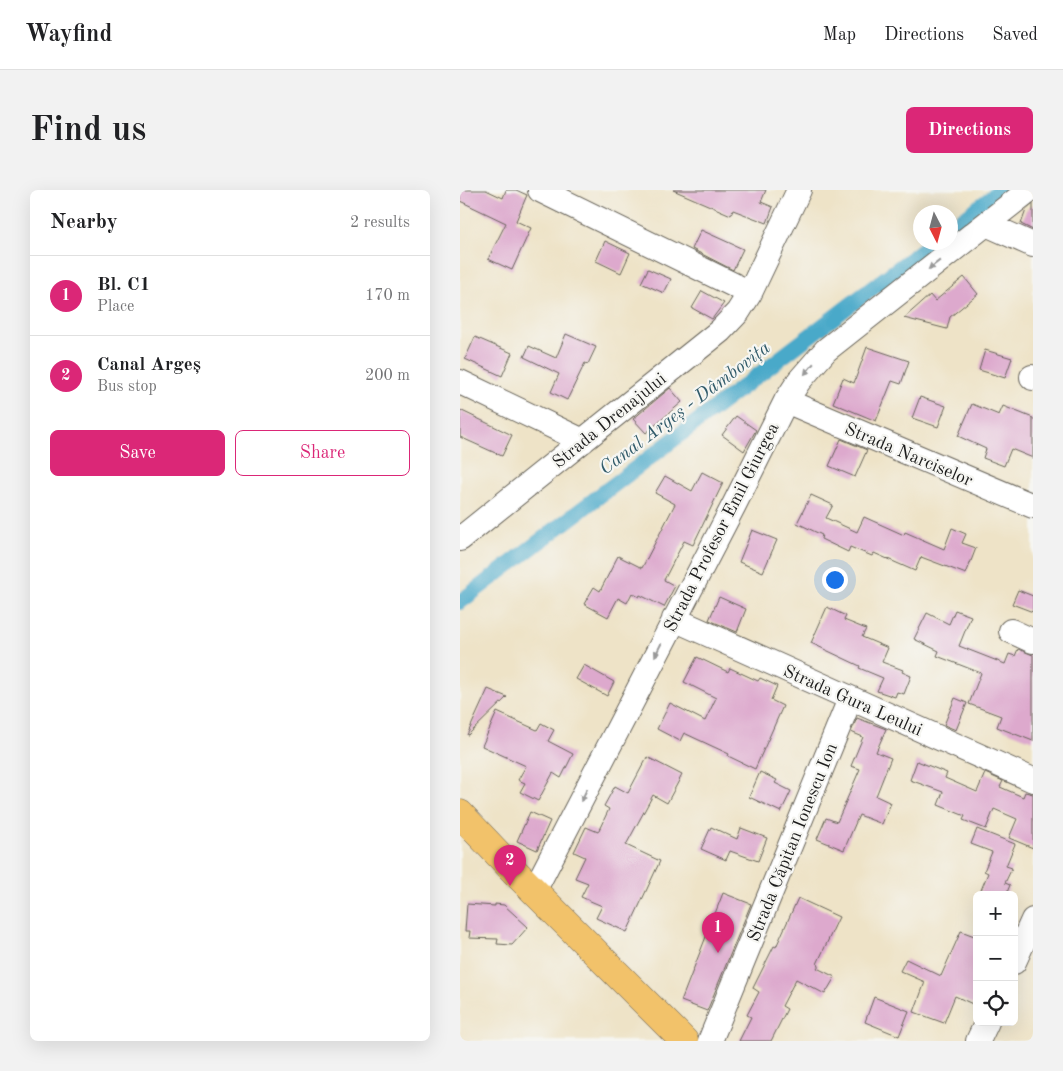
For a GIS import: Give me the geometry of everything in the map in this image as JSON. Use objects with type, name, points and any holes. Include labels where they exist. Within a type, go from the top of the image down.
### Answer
[{"type":"main road","points":[[460,814],[684,1041]]},
{"type":"street","points":[[540,190],[750,293]]},
{"type":"street","name":"Strada Drenajului","points":[[464,531],[583,441],[720,331],[738,312],[750,293],[799,190]]},
{"type":"street","name":"Strada Profesor Emil Giurgea","points":[[534,891],[798,381],[826,350],[1028,190]]},
{"type":"street","points":[[986,224],[1033,244]]},
{"type":"street","points":[[460,382],[583,441]]},
{"type":"street","name":"Strada Narciselor","points":[[786,402],[1033,506]]},
{"type":"street","name":"Strada Gura Leului","points":[[674,619],[1033,780]]},
{"type":"street","points":[[1011,631],[1033,640]]},
{"type":"street","name":"Strada Căpitan Ionescu Ion","points":[[710,1041],[850,699]]},
{"type":"street","points":[[1018,953],[1033,920]]},
{"type":"street","points":[[978,1041],[985,1026]]},
{"type":"building","points":[[460,190],[486,190],[503,198],[506,190],[516,190],[527,195],[516,221],[531,228],[512,270],[488,259],[506,223],[460,201]]},
{"type":"building","points":[[673,190],[766,190],[761,202],[773,207],[767,223],[733,210],[731,215]]},
{"type":"building","points":[[1033,204],[1033,230],[1021,224],[1026,210]]},
{"type":"building","points":[[701,230],[743,249],[733,270],[692,249]]},
{"type":"building","points":[[605,241],[630,253],[621,273],[596,261]]},
{"type":"building","points":[[648,269],[671,279],[664,293],[641,283]]},
{"type":"building","points":[[964,277],[978,294],[950,317],[947,329],[904,318],[930,295],[935,301]]},
{"type":"building","points":[[702,291],[724,303],[712,319],[692,308]]},
{"type":"building","points":[[566,334],[596,347],[588,364],[585,363],[567,400],[551,392],[559,374],[524,357],[529,346],[556,358]]},
{"type":"building","points":[[475,337],[512,353],[502,376],[465,359]]},
{"type":"building","points":[[867,347],[909,361],[901,384],[892,381],[876,421],[833,403],[843,378],[854,383]]},
{"type":"building","points":[[985,350],[1012,358],[1005,378],[979,370]]},
{"type":"building","points":[[670,388],[682,402],[646,433],[633,419]]},
{"type":"building","points":[[920,397],[946,406],[938,427],[912,418]]},
{"type":"building","points":[[972,404],[999,415],[1003,406],[1033,418],[1033,458],[1011,449],[1004,466],[983,458],[986,449],[958,436]]},
{"type":"building","points":[[460,410],[512,435],[502,456],[460,437]]},
{"type":"building","points":[[736,416],[756,430],[744,451],[722,435]]},
{"type":"building","points":[[841,439],[867,450],[855,477],[829,466]]},
{"type":"building","points":[[702,472],[723,483],[693,545],[684,541],[664,580],[675,586],[664,607],[632,593],[627,603],[618,598],[608,617],[584,604],[594,587],[600,591],[618,556],[642,568],[675,504],[655,493],[665,476],[692,491]]},
{"type":"building","points":[[811,495],[833,505],[826,518],[857,532],[864,517],[904,535],[905,532],[944,549],[952,528],[966,534],[962,543],[976,548],[966,574],[921,557],[915,571],[874,553],[872,556],[850,547],[848,552],[821,539],[822,535],[797,523]]},
{"type":"building","points":[[752,530],[777,540],[763,572],[739,562]]},
{"type":"building","points":[[1018,590],[1033,596],[1033,612],[1012,604]]},
{"type":"building","points":[[719,597],[746,609],[737,632],[709,620]]},
{"type":"building","points":[[827,607],[846,616],[844,620],[866,629],[862,637],[888,648],[882,662],[903,670],[902,672],[911,676],[904,694],[897,692],[895,697],[877,691],[883,678],[811,643]]},
{"type":"building","points":[[955,610],[971,616],[959,646],[1005,664],[1009,654],[1015,656],[1018,649],[1033,655],[1033,741],[997,727],[1001,716],[969,704],[981,673],[937,656],[939,651],[914,639],[927,613],[949,624]]},
{"type":"building","points":[[697,657],[728,672],[730,668],[758,681],[760,678],[777,686],[771,700],[783,706],[755,769],[728,756],[729,754],[684,733],[680,741],[657,729],[670,703],[705,721],[716,698],[684,682]]},
{"type":"building","points":[[584,665],[614,682],[607,696],[576,679]]},
{"type":"building","points":[[488,689],[507,697],[467,735]]},
{"type":"building","points":[[955,698],[967,703],[956,730],[944,725]]},
{"type":"building","points":[[497,712],[537,730],[541,723],[554,730],[548,741],[573,754],[561,778],[553,773],[538,801],[520,792],[525,783],[518,780],[526,766],[482,746]]},
{"type":"building","points":[[857,718],[886,729],[876,752],[891,758],[876,796],[891,803],[882,824],[859,815],[844,850],[817,839],[826,818],[837,822],[860,769],[851,766],[863,737],[851,732]]},
{"type":"building","points":[[647,757],[682,775],[667,803],[653,795],[626,845],[660,861],[627,932],[596,918],[602,906],[581,897],[588,883],[575,878],[585,857],[574,852],[586,827],[598,832],[609,809],[604,806],[615,786],[628,793]]},
{"type":"building","points":[[917,761],[947,773],[945,778],[977,792],[985,773],[1003,781],[1000,787],[1023,797],[1025,792],[1033,794],[1033,848],[1009,838],[1017,819],[994,809],[986,829],[963,820],[965,816],[938,805],[943,792],[910,780]]},
{"type":"building","points":[[760,772],[777,780],[775,783],[791,791],[781,812],[749,797]]},
{"type":"building","points":[[530,812],[550,821],[537,850],[517,841]]},
{"type":"building","points":[[711,827],[737,839],[741,828],[767,838],[758,861],[730,851],[726,860],[701,849]]},
{"type":"building","points":[[977,829],[1015,844],[1006,866],[1012,868],[1005,883],[1010,885],[1008,891],[981,891],[988,873],[984,871],[992,852],[971,844]]},
{"type":"building","points":[[723,893],[751,904],[707,1011],[681,1001]]},
{"type":"building","points":[[798,898],[839,917],[817,964],[819,965],[817,968],[835,977],[825,994],[796,979],[782,1006],[787,1009],[771,1041],[739,1041],[751,1017],[747,1015],[759,992],[753,988],[774,946],[776,947]]},
{"type":"building","points":[[467,904],[504,905],[528,927],[512,945],[497,944],[498,939],[469,938],[470,931],[465,931]]},
{"type":"building","points":[[961,931],[973,936],[973,1004],[955,996],[944,1023],[914,1012],[925,982],[900,971],[906,959],[941,976]]},
{"type":"building","points":[[874,997],[909,1011],[899,1036],[865,1022]]},
{"type":"waterway","name":"Canal Argeș - Dâmbovița","points":[[958,223],[1002,190]]},
{"type":"waterway","name":"Canal Argeș - Dâmbovița","points":[[460,602],[922,250]]},
{"type":"place","name":"Canal Argeș","points":[[510,886]]},
{"type":"place","name":"Bl. C1","points":[[718,953]]}]
